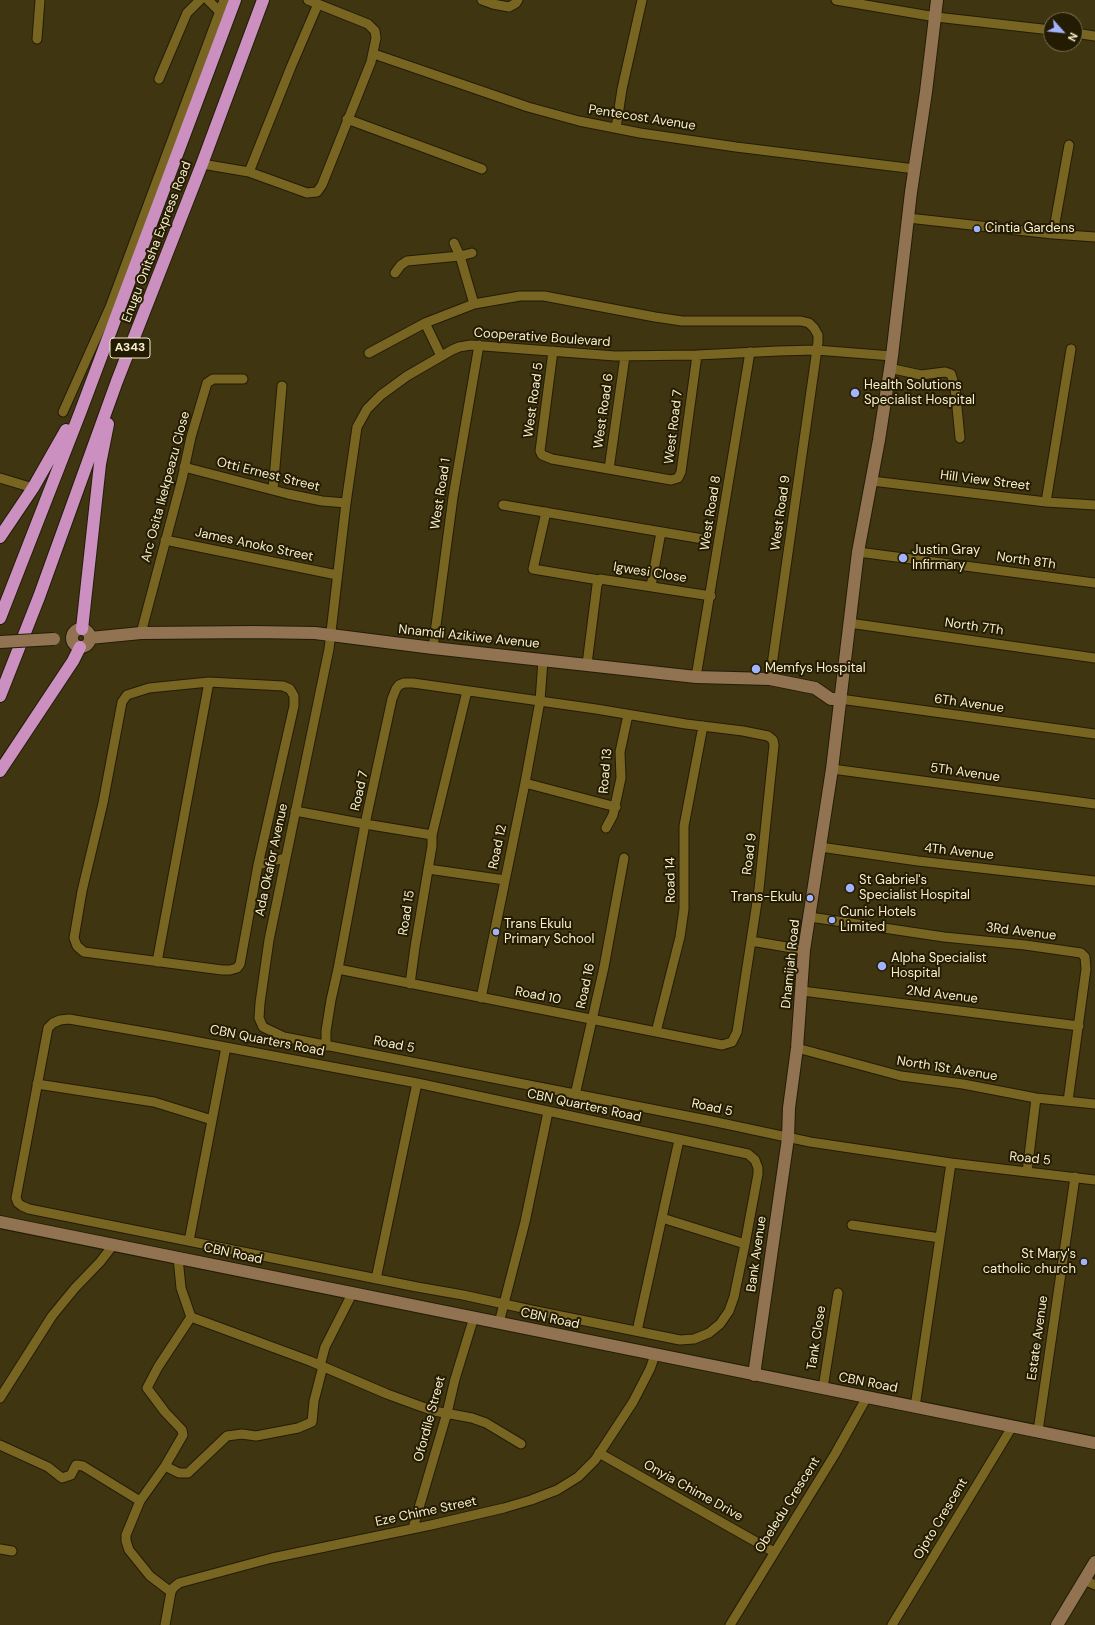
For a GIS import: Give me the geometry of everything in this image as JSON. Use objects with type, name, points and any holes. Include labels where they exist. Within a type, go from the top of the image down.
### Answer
[{"type":"highway","name":"Enugu Onitsha Express Road","points":[[0,618],[80,413],[235,0]]},
{"type":"highway","name":"Enugu Onitsha Express Road","points":[[0,696],[39,597],[117,382],[202,164],[263,0]]},
{"type":"highway","points":[[86,633],[100,464],[117,382]]},
{"type":"highway","points":[[0,537],[33,488],[75,415],[80,413]]},
{"type":"highway","points":[[0,771],[73,661],[77,643]]},
{"type":"main road","name":"Dhamijah Road","points":[[788,1138],[789,1108],[797,1048],[804,950],[832,769],[858,552],[872,481],[892,356],[908,218],[936,17],[937,0]]},
{"type":"main road","points":[[0,642],[54,639],[77,643],[76,631],[86,633]]},
{"type":"main road","name":"Nnamdi Azikiwe Avenue","points":[[86,633],[141,634],[287,632],[330,634],[433,648],[696,677],[770,679],[815,688],[831,699],[840,699]]},
{"type":"main road","name":"Bank Avenue","points":[[754,1375],[788,1138]]},
{"type":"main road","name":"CBN Road","points":[[0,1222],[353,1292],[655,1355],[1095,1443]]},
{"type":"main road","points":[[1057,1625],[1090,1582],[1095,1562]]},
{"type":"street","points":[[37,39],[40,0]]},
{"type":"street","points":[[159,79],[187,13],[200,0]]},
{"type":"street","points":[[208,0],[220,12]]},
{"type":"street","points":[[62,412],[110,307],[224,0]]},
{"type":"street","points":[[202,164],[249,172],[303,192],[317,192],[325,178],[347,119],[374,54],[376,31],[368,24],[308,0]]},
{"type":"street","points":[[482,0],[509,7],[518,0]]},
{"type":"street","points":[[616,128],[622,89],[642,0]]},
{"type":"street","points":[[836,0],[936,17],[1043,29]]},
{"type":"street","points":[[249,172],[290,66],[318,4]]},
{"type":"street","points":[[1083,34],[1095,36]]},
{"type":"street","name":"Pentecost Avenue","points":[[374,54],[528,107],[562,117],[616,128],[736,148],[915,169]]},
{"type":"street","points":[[347,119],[482,169]]},
{"type":"street","points":[[1053,234],[1069,145]]},
{"type":"street","points":[[908,218],[1053,234],[1095,237]]},
{"type":"street","points":[[369,353],[424,323],[474,304],[460,256],[454,243]]},
{"type":"street","points":[[394,273],[407,261],[460,256],[472,253]]},
{"type":"street","name":"West Road 9","points":[[474,304],[520,296],[544,296],[682,321],[801,321],[808,323],[818,335],[770,679]]},
{"type":"street","points":[[424,323],[441,356]]},
{"type":"street","name":"Cooperative Boulevard","points":[[330,634],[357,427],[364,413],[380,395],[407,376],[459,347],[479,345],[554,351],[593,356],[697,356],[750,352],[816,350],[892,356]]},
{"type":"street","name":"West Road 1","points":[[433,648],[453,497],[479,345]]},
{"type":"street","points":[[1046,502],[1071,349]]},
{"type":"street","name":"West Road 5","points":[[554,351],[540,451],[542,455],[547,458],[609,469]]},
{"type":"street","name":"West Road 8","points":[[696,677],[711,596],[750,352]]},
{"type":"street","name":"West Road 6","points":[[609,469],[625,356]]},
{"type":"street","name":"West Road 7","points":[[609,469],[667,480],[675,480],[678,478],[682,468],[697,356]]},
{"type":"street","points":[[889,368],[921,375],[945,372],[952,374],[955,387],[960,438]]},
{"type":"street","name":"Arc Osita Ikekpeazu Close","points":[[141,634],[191,437],[207,383],[213,379],[242,379]]},
{"type":"street","points":[[273,490],[282,386]]},
{"type":"street","name":"Otti Ernest Street","points":[[184,467],[322,502],[346,503]]},
{"type":"street","points":[[0,478],[33,488]]},
{"type":"street","name":"Hill View Street","points":[[872,481],[1046,502],[1095,505]]},
{"type":"street","points":[[503,505],[703,539]]},
{"type":"street","points":[[546,512],[533,569],[599,580]]},
{"type":"street","points":[[651,586],[661,532]]},
{"type":"street","name":"James Anoko Street","points":[[165,540],[337,576]]},
{"type":"street","name":"North 8Th","points":[[858,552],[1095,583]]},
{"type":"street","name":"Igwesi Close","points":[[588,664],[599,580],[602,579],[651,586],[711,596]]},
{"type":"street","name":"North 7Th","points":[[849,623],[1095,658]]},
{"type":"street","name":"Ada Okafor Avenue","points":[[326,1046],[284,1037],[263,1027],[259,1018],[269,940],[285,858],[323,683],[330,634]]},
{"type":"street","name":"Road 12","points":[[481,998],[525,783],[540,701],[543,660]]},
{"type":"street","points":[[157,962],[209,682]]},
{"type":"street","points":[[209,682],[283,686],[290,689],[294,696],[294,706],[258,865],[242,959],[237,968],[222,970],[84,952],[77,946],[74,938],[82,891],[103,804],[122,702],[127,695],[149,688],[209,682]]},
{"type":"street","name":"Road 7","points":[[326,1046],[326,1031],[365,824],[396,689],[399,685],[404,683],[413,683],[540,701],[750,732],[768,736],[773,740]]},
{"type":"street","name":"Road 15","points":[[410,984],[432,846],[432,835],[467,691]]},
{"type":"street","name":"6Th Avenue","points":[[840,699],[1095,734]]},
{"type":"street","name":"Road 13","points":[[606,828],[616,807],[621,778],[620,752],[628,715]]},
{"type":"street","name":"Road 14","points":[[656,1032],[680,937],[684,909],[684,826],[703,726]]},
{"type":"street","name":"Road 9","points":[[732,1042],[737,1032],[751,941],[767,819],[774,745],[773,740]]},
{"type":"street","name":"5Th Avenue","points":[[832,769],[1095,804]]},
{"type":"street","points":[[525,783],[616,807]]},
{"type":"street","points":[[295,811],[432,835]]},
{"type":"street","name":"4Th Avenue","points":[[820,847],[918,861],[1095,881]]},
{"type":"street","points":[[258,865],[285,858]]},
{"type":"street","name":"Road 16","points":[[575,1095],[593,1020],[624,858]]},
{"type":"street","points":[[428,868],[505,880]]},
{"type":"street","name":"3Rd Avenue","points":[[810,917],[944,936],[1025,945],[1081,954],[1085,957],[1086,969],[1068,1101]]},
{"type":"street","points":[[751,941],[804,950]]},
{"type":"street","name":"Road 10","points":[[338,969],[722,1045],[732,1042]]},
{"type":"street","name":"2Nd Avenue","points":[[802,991],[1079,1026]]},
{"type":"street","name":"CBN Quarters Road","points":[[69,1019],[152,1033],[417,1083],[748,1154],[755,1160],[758,1168],[758,1174],[734,1297],[729,1311],[720,1324],[709,1333],[694,1339],[680,1340],[29,1209],[18,1203],[16,1198],[48,1028],[53,1022],[69,1019]]},
{"type":"street","name":"Road 5","points":[[326,1046],[707,1120],[810,1142],[951,1163],[1095,1180]]},
{"type":"street","points":[[189,1241],[226,1047]]},
{"type":"street","name":"North 1St Avenue","points":[[797,1048],[901,1076],[963,1084],[1036,1098],[1095,1104]]},
{"type":"street","points":[[376,1278],[417,1083]]},
{"type":"street","points":[[37,1084],[94,1094],[154,1102],[212,1120]]},
{"type":"street","points":[[1027,1172],[1036,1098]]},
{"type":"street","points":[[499,1323],[525,1222],[548,1112]]},
{"type":"street","points":[[637,1331],[679,1140]]},
{"type":"street","points":[[915,1407],[951,1163]]},
{"type":"street","name":"Estate Avenue","points":[[1038,1432],[1075,1177]]},
{"type":"street","points":[[662,1218],[745,1244]]},
{"type":"street","points":[[852,1225],[940,1238]]},
{"type":"street","points":[[0,1398],[52,1316],[114,1244]]},
{"type":"street","points":[[178,1258],[181,1288],[191,1317]]},
{"type":"street","points":[[165,1466],[179,1473],[188,1473],[227,1436],[242,1434],[256,1436],[298,1428],[310,1424],[313,1418],[316,1391],[322,1370],[321,1366],[323,1354],[327,1341],[344,1312],[353,1292]]},
{"type":"street","name":"Tank Close","points":[[823,1388],[838,1293]]},
{"type":"street","points":[[191,1317],[321,1366],[393,1397],[434,1411],[472,1418],[486,1423],[521,1444]]},
{"type":"street","points":[[165,1625],[173,1589],[163,1586],[150,1576],[127,1545],[126,1535],[140,1501],[165,1466],[183,1435],[182,1430],[165,1412],[147,1388],[158,1367],[191,1317]]},
{"type":"street","name":"Ofordile Street","points":[[413,1528],[474,1317]]},
{"type":"street","name":"Eze Chime Street","points":[[173,1589],[180,1583],[240,1565],[504,1508],[547,1494],[578,1477],[586,1470],[634,1402],[655,1355]]},
{"type":"street","name":"Obeledu Crescent","points":[[730,1625],[835,1454],[867,1397]]},
{"type":"street","name":"Ojoto Crescent","points":[[892,1625],[1012,1427]]},
{"type":"street","points":[[0,1445],[48,1467],[62,1478],[71,1475],[76,1465],[83,1466],[140,1501]]},
{"type":"street","name":"Onyia Chime Drive","points":[[599,1453],[774,1552]]},
{"type":"street","points":[[0,1549],[12,1551]]},
{"type":"place","name":"Cintia Gardens","points":[[977,229]]},
{"type":"place","name":"Health Solutions Specialist Hospital","points":[[855,393]]},
{"type":"place","name":"Justin Gray Infirmary","points":[[903,558]]},
{"type":"place","name":"Memfys Hospital","points":[[756,669]]},
{"type":"place","name":"St Gabriel's Specialist Hospital","points":[[850,888]]},
{"type":"place","name":"Trans-Ekulu","points":[[810,898]]},
{"type":"place","name":"Cunic Hotels Limited","points":[[832,920]]},
{"type":"place","name":"Trans Ekulu Primary School","points":[[496,932]]},
{"type":"place","name":"Alpha Specialist Hospital","points":[[882,966]]},
{"type":"place","name":"St Mary's catholic church","points":[[1084,1262]]}]
